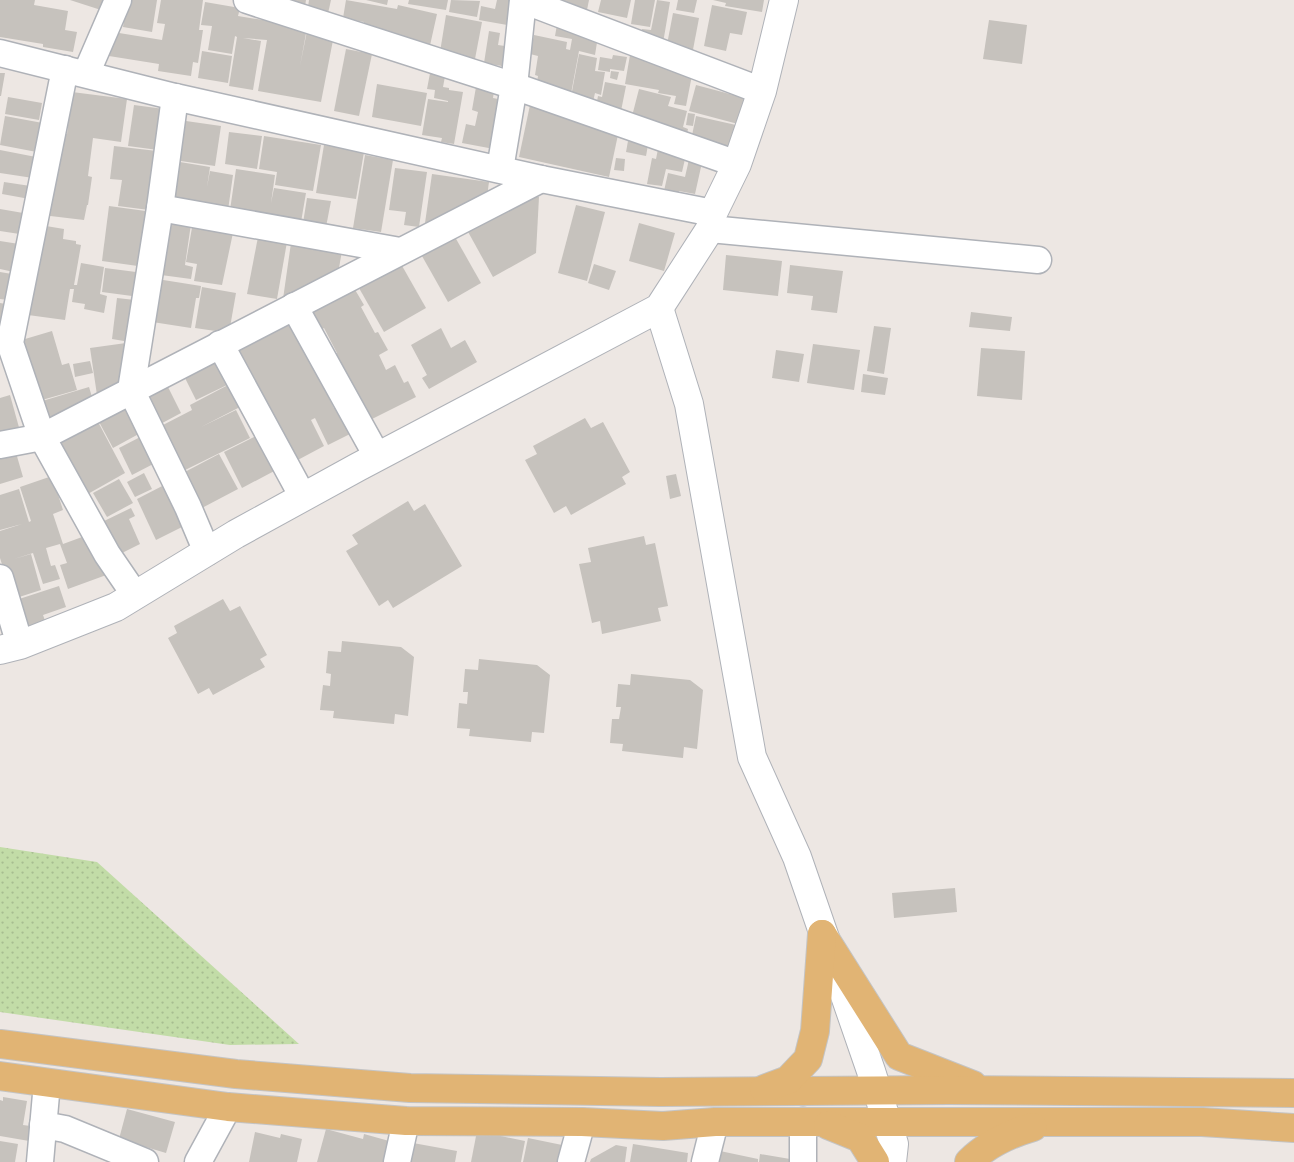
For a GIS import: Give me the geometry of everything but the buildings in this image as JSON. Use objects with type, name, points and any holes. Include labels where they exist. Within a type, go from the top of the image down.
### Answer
[{"type":"main road","points":[[822,934],[899,1056],[988,1091]]},
{"type":"main road","points":[[758,1092],[788,1080],[808,1059],[815,1031],[822,934]]},
{"type":"main road","points":[[0,1044],[236,1074],[410,1088],[660,1092],[988,1091],[1294,1093]]},
{"type":"main road","points":[[0,1076],[228,1108],[406,1121],[582,1122],[663,1126],[715,1122],[812,1121],[1202,1122],[1294,1128]]},
{"type":"main road","points":[[812,1121],[860,1138],[876,1162]]},
{"type":"main road","points":[[969,1162],[982,1150],[1020,1131],[1052,1122]]},
{"type":"street","points":[[118,0],[76,71],[5,344],[42,436],[107,554],[135,595]]},
{"type":"street","points":[[247,0],[514,86],[737,164]]},
{"type":"street","points":[[500,169],[514,86],[523,0],[762,91]]},
{"type":"street","points":[[0,578],[10,648],[116,607],[207,552],[377,456],[659,308],[712,221],[737,164],[762,91],[784,0]]},
{"type":"street","points":[[0,53],[175,97],[500,169],[712,221],[1038,260]]},
{"type":"street","points":[[175,97],[160,208],[131,390],[188,507],[207,552]]},
{"type":"street","points":[[0,445],[42,436],[541,180]]},
{"type":"street","points":[[160,208],[400,251]]},
{"type":"street","points":[[294,306],[377,456]]},
{"type":"street","points":[[659,308],[689,404],[752,757],[797,857],[894,1144],[892,1162]]},
{"type":"street","points":[[220,344],[303,497]]},
{"type":"street","points":[[40,1162],[47,1083]]},
{"type":"street","points":[[198,1162],[228,1108]]},
{"type":"street","points":[[397,1162],[406,1121]]},
{"type":"street","points":[[803,1162],[812,1121]]},
{"type":"street","points":[[571,1162],[582,1122]]},
{"type":"street","points":[[705,1162],[715,1122]]},
{"type":"street","points":[[44,1125],[65,1129],[146,1162]]},
{"type":"green space","points":[[0,847],[97,862],[299,1044],[230,1045],[0,1012]]}]
